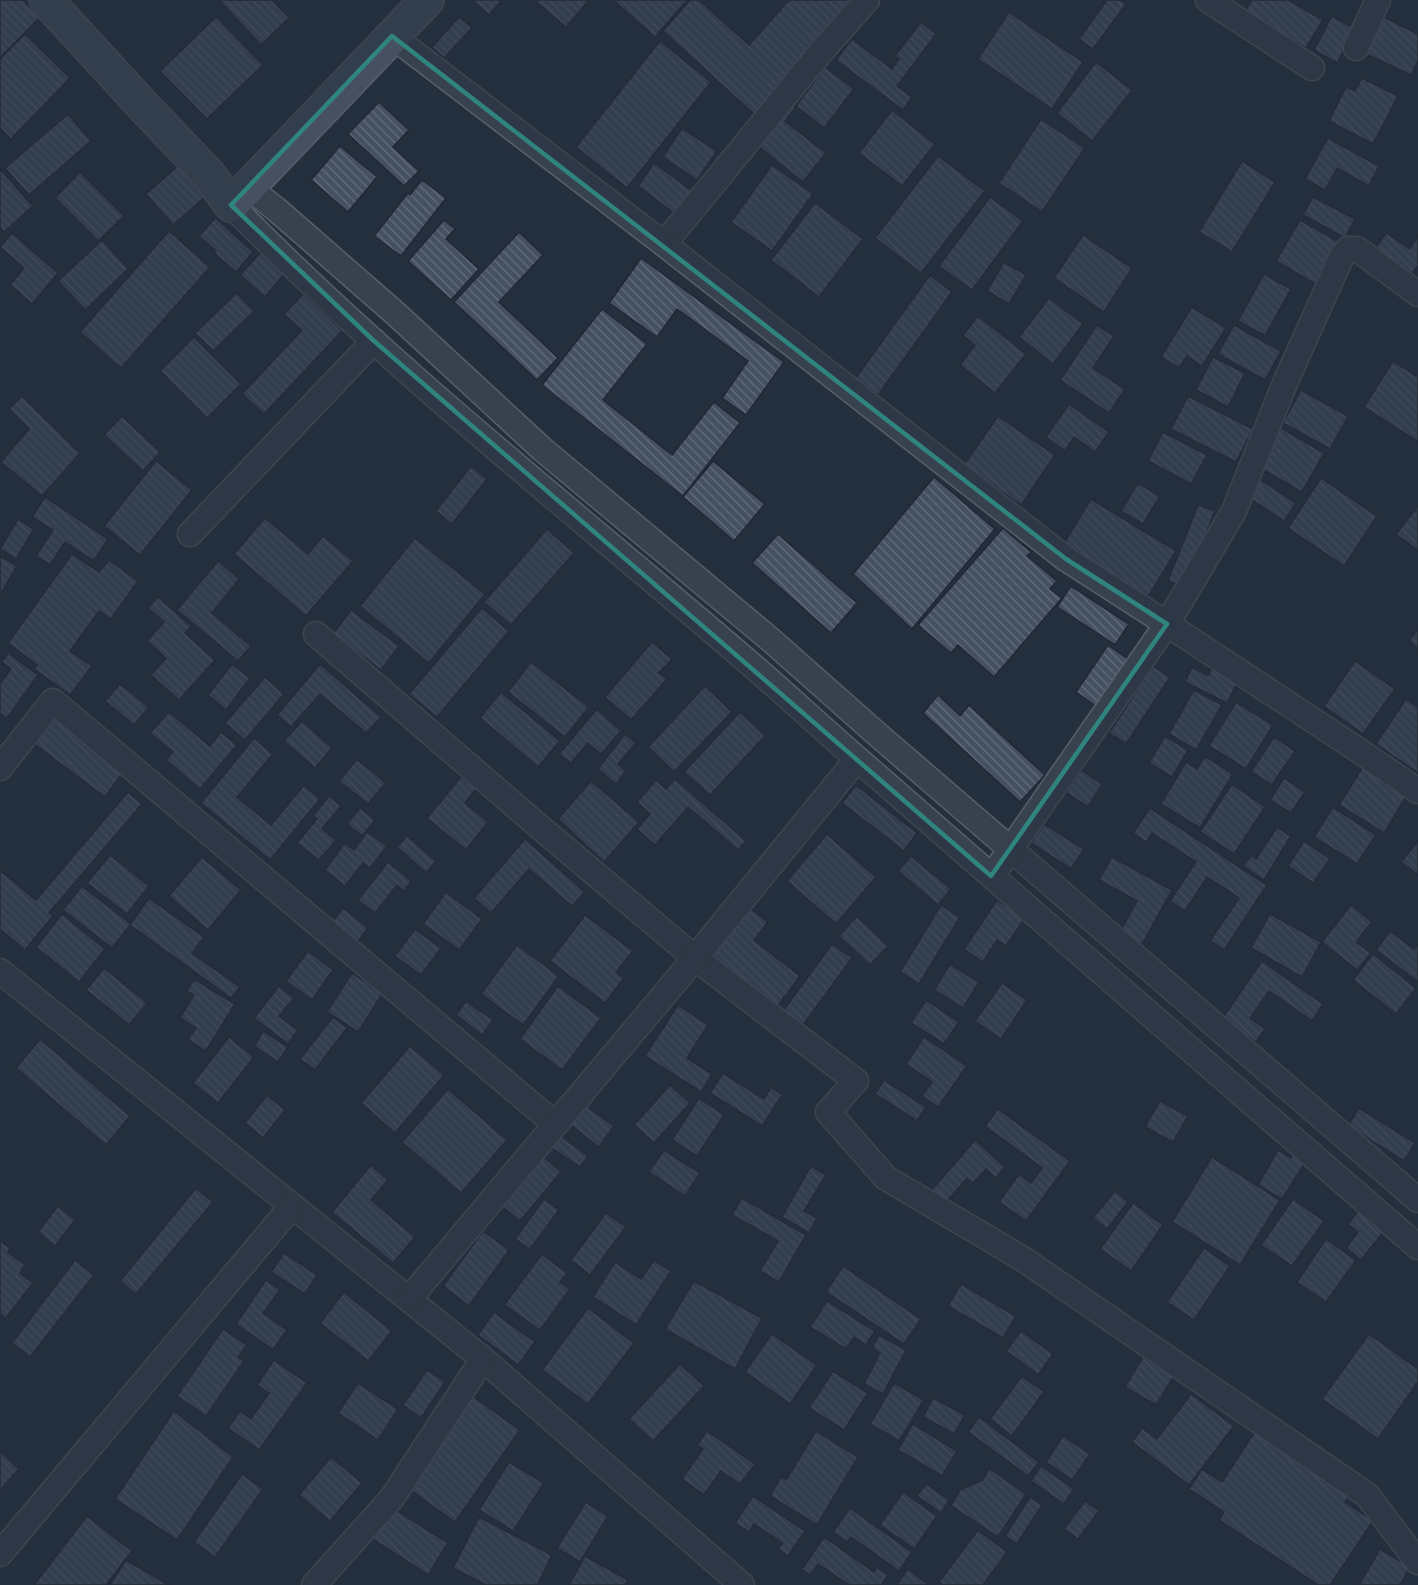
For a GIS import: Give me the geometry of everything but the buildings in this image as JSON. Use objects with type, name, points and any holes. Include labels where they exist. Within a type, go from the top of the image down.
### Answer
[{"type":"main road","points":[[46,0],[209,175],[239,196],[427,0]]},
{"type":"street","points":[[664,244],[821,52],[867,0]]},
{"type":"street","points":[[1208,0],[1312,68]]},
{"type":"street","points":[[1356,48],[1378,0]]},
{"type":"street","points":[[392,36],[664,244],[1066,560],[1167,624],[1418,791]]},
{"type":"street","points":[[239,196],[272,247],[374,341],[524,474],[755,668],[1418,1247]]},
{"type":"street","points":[[239,196],[277,210],[396,314],[542,449],[772,641],[1418,1200]]},
{"type":"street","points":[[991,876],[1167,624],[1234,511],[1285,383],[1341,258],[1348,249],[1357,249],[1418,294]]},
{"type":"street","points":[[190,534],[374,341]]},
{"type":"street","points":[[316,634],[695,958],[856,1081],[828,1112],[886,1178],[1023,1259],[1367,1496],[1418,1562]]},
{"type":"street","points":[[0,768],[53,701],[555,1125]]},
{"type":"street","points":[[409,1299],[695,958],[857,759]]},
{"type":"street","points":[[0,971],[483,1359],[743,1585]]},
{"type":"street","points":[[0,1554],[292,1206]]},
{"type":"street","points":[[314,1585],[392,1498],[483,1359]]},
{"type":"highlighted area","points":[[392,36],[1066,559],[1167,624],[991,876],[374,341],[231,205]]}]
